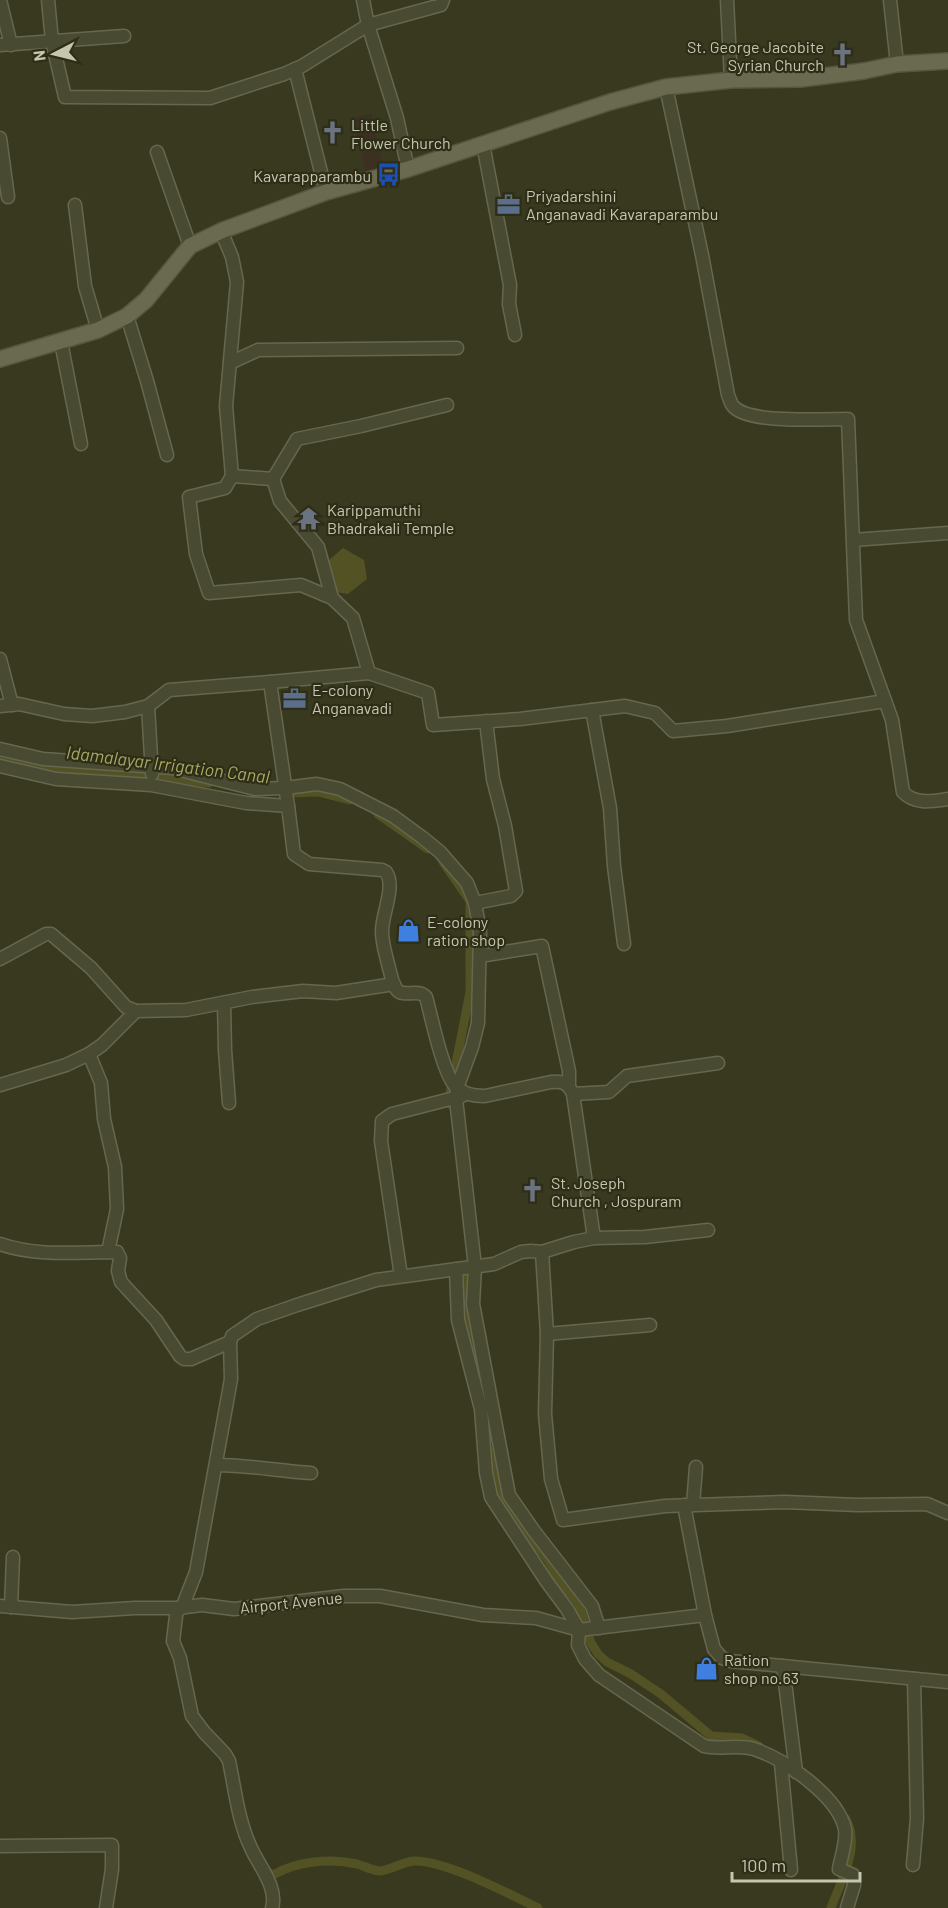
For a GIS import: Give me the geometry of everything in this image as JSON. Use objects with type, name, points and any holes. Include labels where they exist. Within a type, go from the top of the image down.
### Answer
[{"type":"main road","points":[[0,359],[98,330],[127,316],[146,300],[189,246],[221,231],[326,192],[408,169],[610,102],[666,87],[732,80],[801,79],[864,71],[897,64],[948,61]]},
{"type":"street","points":[[0,0],[6,45],[124,36]]},
{"type":"street","points":[[48,0],[52,41],[65,97],[210,98],[295,69],[368,25],[441,5],[443,0]]},
{"type":"street","points":[[363,0],[368,25],[397,118],[408,169]]},
{"type":"street","points":[[727,0],[732,80]]},
{"type":"street","points":[[890,0],[897,64]]},
{"type":"street","points":[[295,69],[326,192]]},
{"type":"street","points":[[666,87],[702,255],[728,395],[734,407],[747,415],[767,418],[848,419],[856,620],[892,720],[903,792],[908,797],[920,801],[948,799]]},
{"type":"street","points":[[0,138],[8,198]]},
{"type":"street","points":[[483,144],[510,285],[509,304],[515,335]]},
{"type":"street","points":[[157,152],[189,246]]},
{"type":"street","points":[[75,205],[85,286],[98,330]]},
{"type":"street","points":[[221,231],[232,256],[237,282],[226,406],[232,476],[225,488],[189,497],[196,554],[209,593],[301,585],[332,598],[353,618],[369,673]]},
{"type":"street","points":[[127,316],[167,455]]},
{"type":"street","points":[[61,342],[81,444]]},
{"type":"street","points":[[230,363],[258,350],[457,348]]},
{"type":"street","points":[[332,598],[318,547],[280,501],[273,479],[297,439],[447,405]]},
{"type":"street","points":[[232,476],[273,479]]},
{"type":"street","points":[[853,540],[948,533]]},
{"type":"street","points":[[0,659],[6,706],[19,704],[64,714],[92,716],[148,706],[169,690],[369,673],[428,693],[434,725],[625,706],[655,713],[673,730],[727,726],[885,701]]},
{"type":"street","points":[[270,682],[294,854],[305,863],[382,870],[389,877],[382,928],[383,946],[394,984],[402,993],[419,992],[426,997],[445,1068],[459,1092]]},
{"type":"street","points":[[148,706],[153,766],[151,785]]},
{"type":"street","points":[[592,710],[610,808],[614,866],[624,944]]},
{"type":"street","points":[[475,903],[511,896],[516,891],[506,826],[494,779],[486,721]]},
{"type":"street","points":[[0,749],[43,759],[172,768],[255,789],[285,789],[317,784],[340,789],[393,816],[440,852],[467,883],[475,903],[480,931],[478,1023],[459,1092],[474,1268],[473,1304],[509,1495],[592,1605],[596,1629]]},
{"type":"street","points":[[0,766],[56,779],[151,785],[246,803],[288,806]]},
{"type":"street","points":[[0,959],[46,934],[51,934],[91,968],[126,1006],[136,1011],[186,1010],[303,991],[336,993],[394,984]]},
{"type":"street","points":[[480,957],[543,946],[569,1071],[594,1238]]},
{"type":"street","points":[[224,1003],[229,1103]]},
{"type":"street","points":[[0,1085],[66,1065],[89,1053],[102,1045],[136,1011]]},
{"type":"street","points":[[89,1053],[101,1083],[104,1119],[115,1167],[117,1209],[108,1252]]},
{"type":"street","points":[[401,1276],[381,1141],[382,1121],[392,1114],[441,1101],[459,1092],[485,1096],[551,1082],[561,1082],[571,1090],[609,1092],[627,1076],[718,1063]]},
{"type":"street","points":[[0,1244],[26,1252],[117,1252],[119,1254],[118,1271],[122,1282],[156,1320],[180,1356],[184,1359],[191,1359],[230,1342],[237,1332],[257,1319],[376,1281],[474,1268],[494,1264],[521,1252],[542,1252],[594,1238],[645,1237],[708,1230]]},
{"type":"street","points":[[542,1252],[547,1334],[545,1414],[551,1479],[563,1520],[629,1510],[689,1505],[785,1502],[857,1505],[917,1503],[927,1504],[948,1513]]},
{"type":"street","points":[[458,1269],[459,1320],[481,1409],[486,1473],[491,1497],[547,1582],[561,1599],[579,1630],[578,1645],[591,1669],[704,1746],[754,1750],[796,1772],[827,1797],[844,1825],[845,1833],[839,1869],[855,1880],[847,1908]]},
{"type":"street","points":[[547,1334],[650,1325]]},
{"type":"street","points":[[230,1342],[231,1378],[217,1465],[196,1572],[179,1608],[173,1641],[180,1658],[192,1716],[229,1761],[244,1830],[250,1847],[264,1870],[274,1899],[272,1908]]},
{"type":"street","points":[[217,1465],[240,1465],[310,1473]]},
{"type":"street","points":[[696,1467],[689,1505],[705,1615],[714,1649],[722,1658],[730,1661],[948,1682]]},
{"type":"street","points":[[5,1607],[13,1557]]},
{"type":"street","name":"Airport Avenue","points":[[5,1607],[72,1612],[202,1605],[234,1609],[344,1596],[380,1596],[483,1615],[536,1618],[579,1630],[705,1615]]},
{"type":"street","points":[[783,1666],[796,1772]]},
{"type":"street","points":[[913,1865],[916,1818],[914,1678]]},
{"type":"street","points":[[781,1763],[791,1869]]},
{"type":"street","points":[[0,1846],[112,1845],[112,1869],[106,1908]]},
{"type":"shaded area","points":[[371,114],[384,169],[366,174],[353,118]]},
{"type":"shaded area","points":[[343,548],[364,560],[367,579],[348,594],[335,592],[328,561]]},
{"type":"waterway","name":"Idamalayar Irrigation Canal","points":[[0,757],[64,769],[209,783]]},
{"type":"waterway","name":"Idamalayar Irrigation Canal","points":[[287,793],[318,792],[350,800]]},
{"type":"waterway","name":"Idamalayar Irrigation Canal","points":[[378,814],[428,849]]},
{"type":"waterway","name":"Idamalayar Irrigation Canal","points":[[443,862],[470,901],[470,992],[450,1094],[451,1105]]},
{"type":"waterway","name":"Idamalayar Irrigation Canal","points":[[468,1265],[463,1280],[479,1384]]},
{"type":"waterway","name":"Idamalayar Irrigation Canal","points":[[489,1451],[502,1499],[578,1603],[591,1643],[598,1654],[607,1662],[631,1674],[661,1694],[711,1736],[742,1738],[759,1746]]},
{"type":"waterway","name":"Idamalayar Irrigation Canal","points":[[831,1908],[850,1853],[850,1830],[846,1819]]},
{"type":"waterway","points":[[264,1870],[273,1875],[303,1864],[336,1861],[357,1864],[379,1871],[414,1861],[427,1862],[477,1879],[538,1908]]},
{"type":"place","name":"St. George Jacobite Syrian Church","points":[[842,55]]},
{"type":"place","name":"Little Flower Church","points":[[333,133]]},
{"type":"place","name":"Kavarapparambu","points":[[389,175]]},
{"type":"place","name":"Priyadarshini Anganavadi Kavaraparambu","points":[[508,204]]},
{"type":"place","name":"Karippamuthi Bhadrakali Temple","points":[[309,518]]},
{"type":"place","name":"E-colony Anganavadi","points":[[294,698]]},
{"type":"place","name":"E-colony ration shop","points":[[409,930]]},
{"type":"place","name":"St. Joseph Church , Jospuram","points":[[533,1191]]},
{"type":"place","name":"Ration shop no.63","points":[[706,1668]]}]
